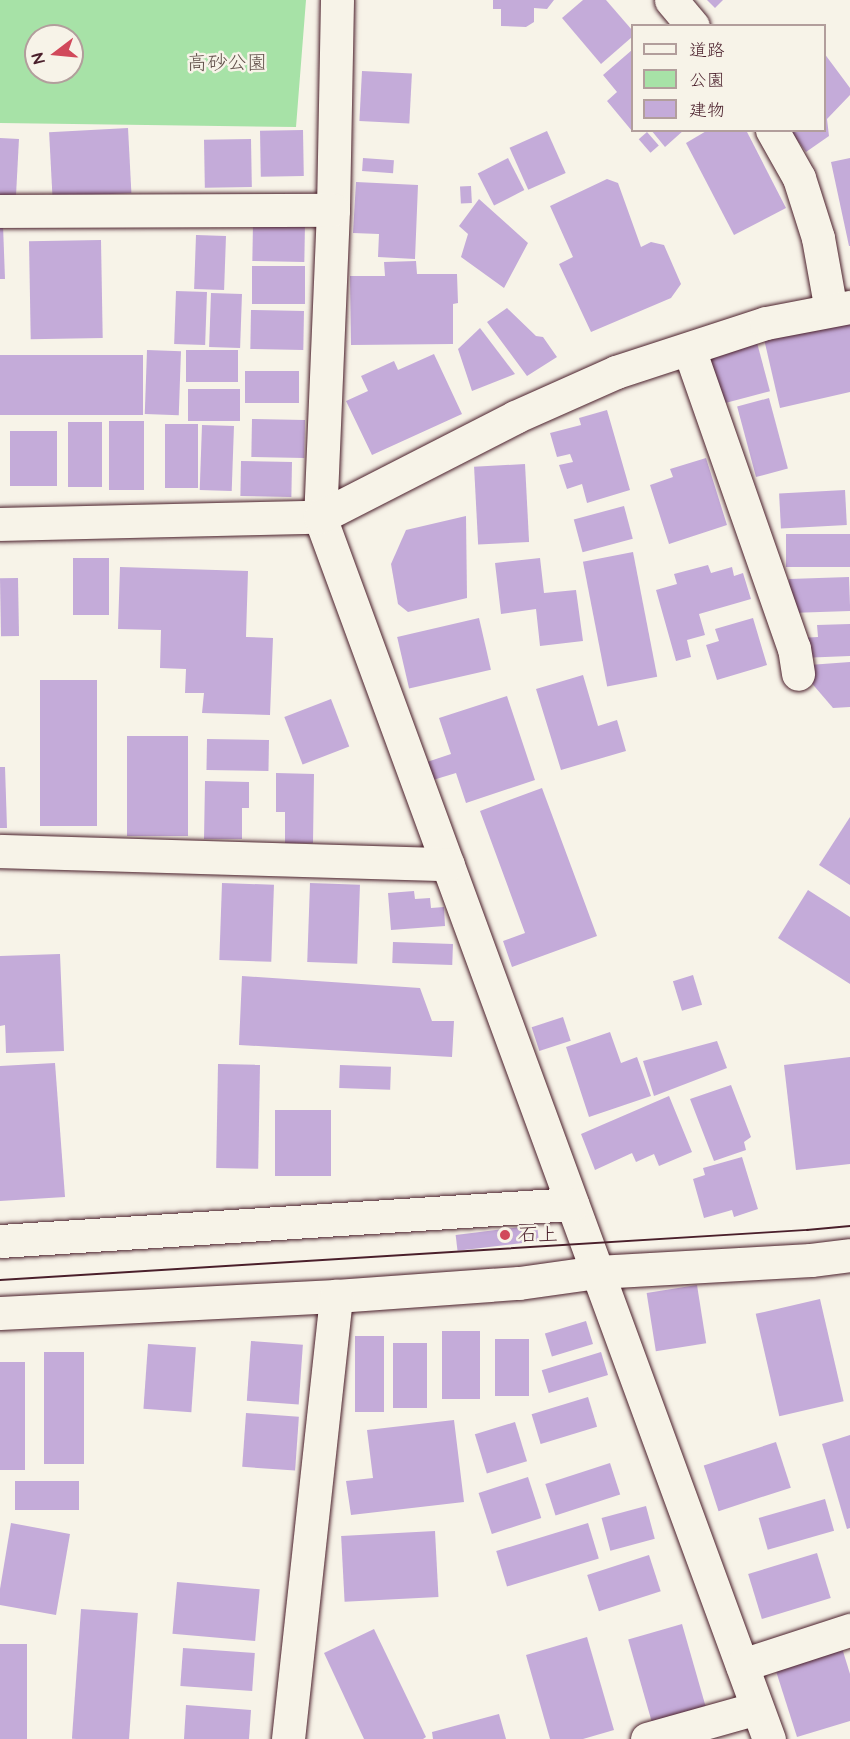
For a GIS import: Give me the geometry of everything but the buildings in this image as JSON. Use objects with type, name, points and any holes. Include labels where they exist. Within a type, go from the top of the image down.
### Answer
[{"type":"street","points":[[337,0],[333,210],[320,517],[769,1739]]},
{"type":"street","points":[[671,0],[691,24]]},
{"type":"street","points":[[0,524],[320,517],[555,399],[616,372],[766,323],[840,308],[800,178],[773,132]]},
{"type":"street","points":[[0,211],[333,210]]},
{"type":"street","points":[[689,350],[794,648],[798,674]]},
{"type":"street","points":[[0,851],[448,864]]},
{"type":"street","points":[[0,1241],[572,1204]]},
{"type":"street","points":[[0,1313],[336,1296],[519,1283],[597,1272],[812,1260],[850,1255]]},
{"type":"street","points":[[288,1739],[336,1296]]},
{"type":"street","points":[[742,1665],[850,1630]]},
{"type":"street","points":[[646,1739],[757,1708]]},
{"type":"green space","name":"高砂公園","points":[[0,0],[306,0],[296,127],[0,123]]},
{"type":"tram line","points":[[0,1280],[850,1226]]},
{"type":"place","name":"石上","points":[[505,1235]]}]
